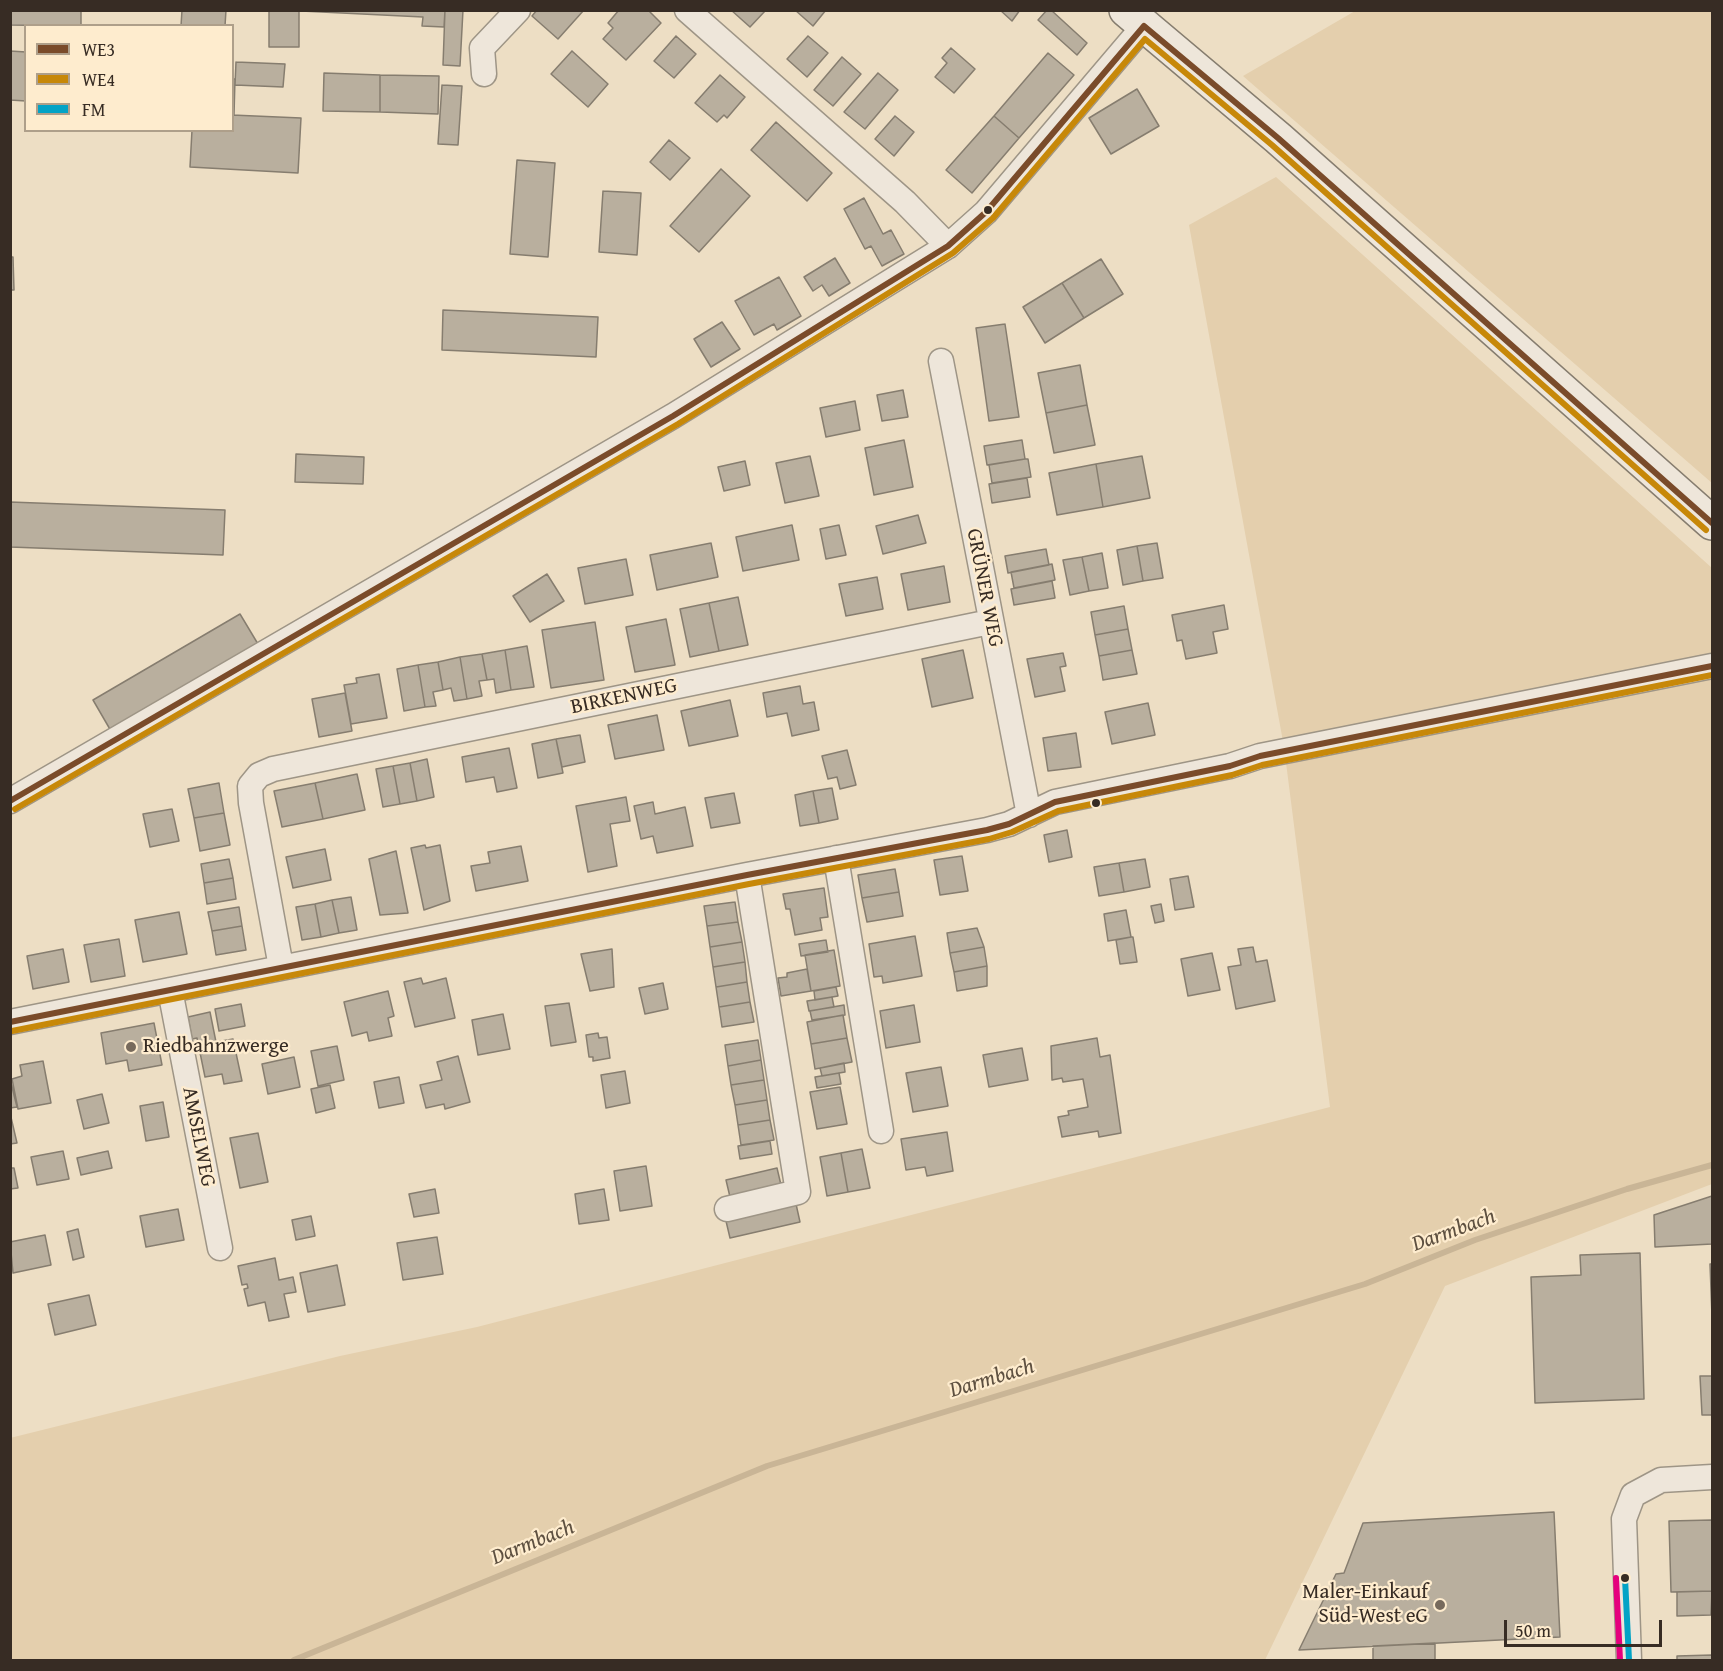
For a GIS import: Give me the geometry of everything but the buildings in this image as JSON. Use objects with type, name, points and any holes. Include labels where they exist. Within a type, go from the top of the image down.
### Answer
[{"type":"main road","points":[[1135,18],[1239,105],[1713,523]]},
{"type":"street","points":[[484,74],[482,48],[518,10]]},
{"type":"street","points":[[687,10],[905,202],[948,246]]},
{"type":"street","points":[[10,801],[673,416],[948,246],[986,212],[1135,18]]},
{"type":"street","name":"GRÜNER WEG","points":[[941,361],[1029,815]]},
{"type":"street","name":"BIRKENWEG","points":[[281,967],[251,803],[250,786],[259,775],[273,769],[990,622]]},
{"type":"street","points":[[10,1022],[281,967],[527,921],[747,875],[987,830],[1029,815],[1055,802],[1220,768],[1260,756],[1713,666]]},
{"type":"street","points":[[836,858],[881,1131]]},
{"type":"street","points":[[727,1209],[798,1192],[747,875]]},
{"type":"street","name":"AMSELWEG","points":[[170,990],[220,1248]]},
{"type":"street","points":[[1629,1660],[1624,1519],[1633,1495],[1661,1479],[1713,1477]]},
{"type":"shaded area","points":[[1355,11],[1712,11],[1712,483],[1243,76]]},
{"type":"shaded area","points":[[1276,177],[1712,568],[1712,1184],[1445,1286],[1265,1660],[11,1660],[10,1438],[340,1356],[477,1327],[1330,1107],[1284,747],[1189,225]]},
{"type":"waterway","name":"Darmbach","points":[[294,1660],[767,1466],[1365,1284],[1475,1240],[1627,1189],[1712,1165]]},
{"type":"transit line","name":"WE3","points":[[10,801],[673,416],[948,246],[986,212],[1144,26],[1278,138],[1712,523]]},
{"type":"transit line","name":"WE4","points":[[15,809],[678,424],[953,253],[993,218],[1145,39],[1272,145],[1706,530]]},
{"type":"transit line","name":"WE3","points":[[10,1022],[747,875],[987,830],[1009,824],[1055,802],[1230,766],[1260,756],[1712,666]]},
{"type":"transit line","name":"WE4","points":[[12,1031],[749,884],[989,839],[1012,832],[1058,811],[1232,775],[1262,765],[1712,675]]},
{"type":"transit line","points":[[1616,1578],[1620,1660]]},
{"type":"transit line","name":"FM","points":[[1625,1578],[1629,1660]]},
{"type":"place","name":"Riedbahnzwerge","points":[[131,1047]]},
{"type":"place","name":"Maler-Einkauf Süd-West eG","points":[[1440,1605]]}]
